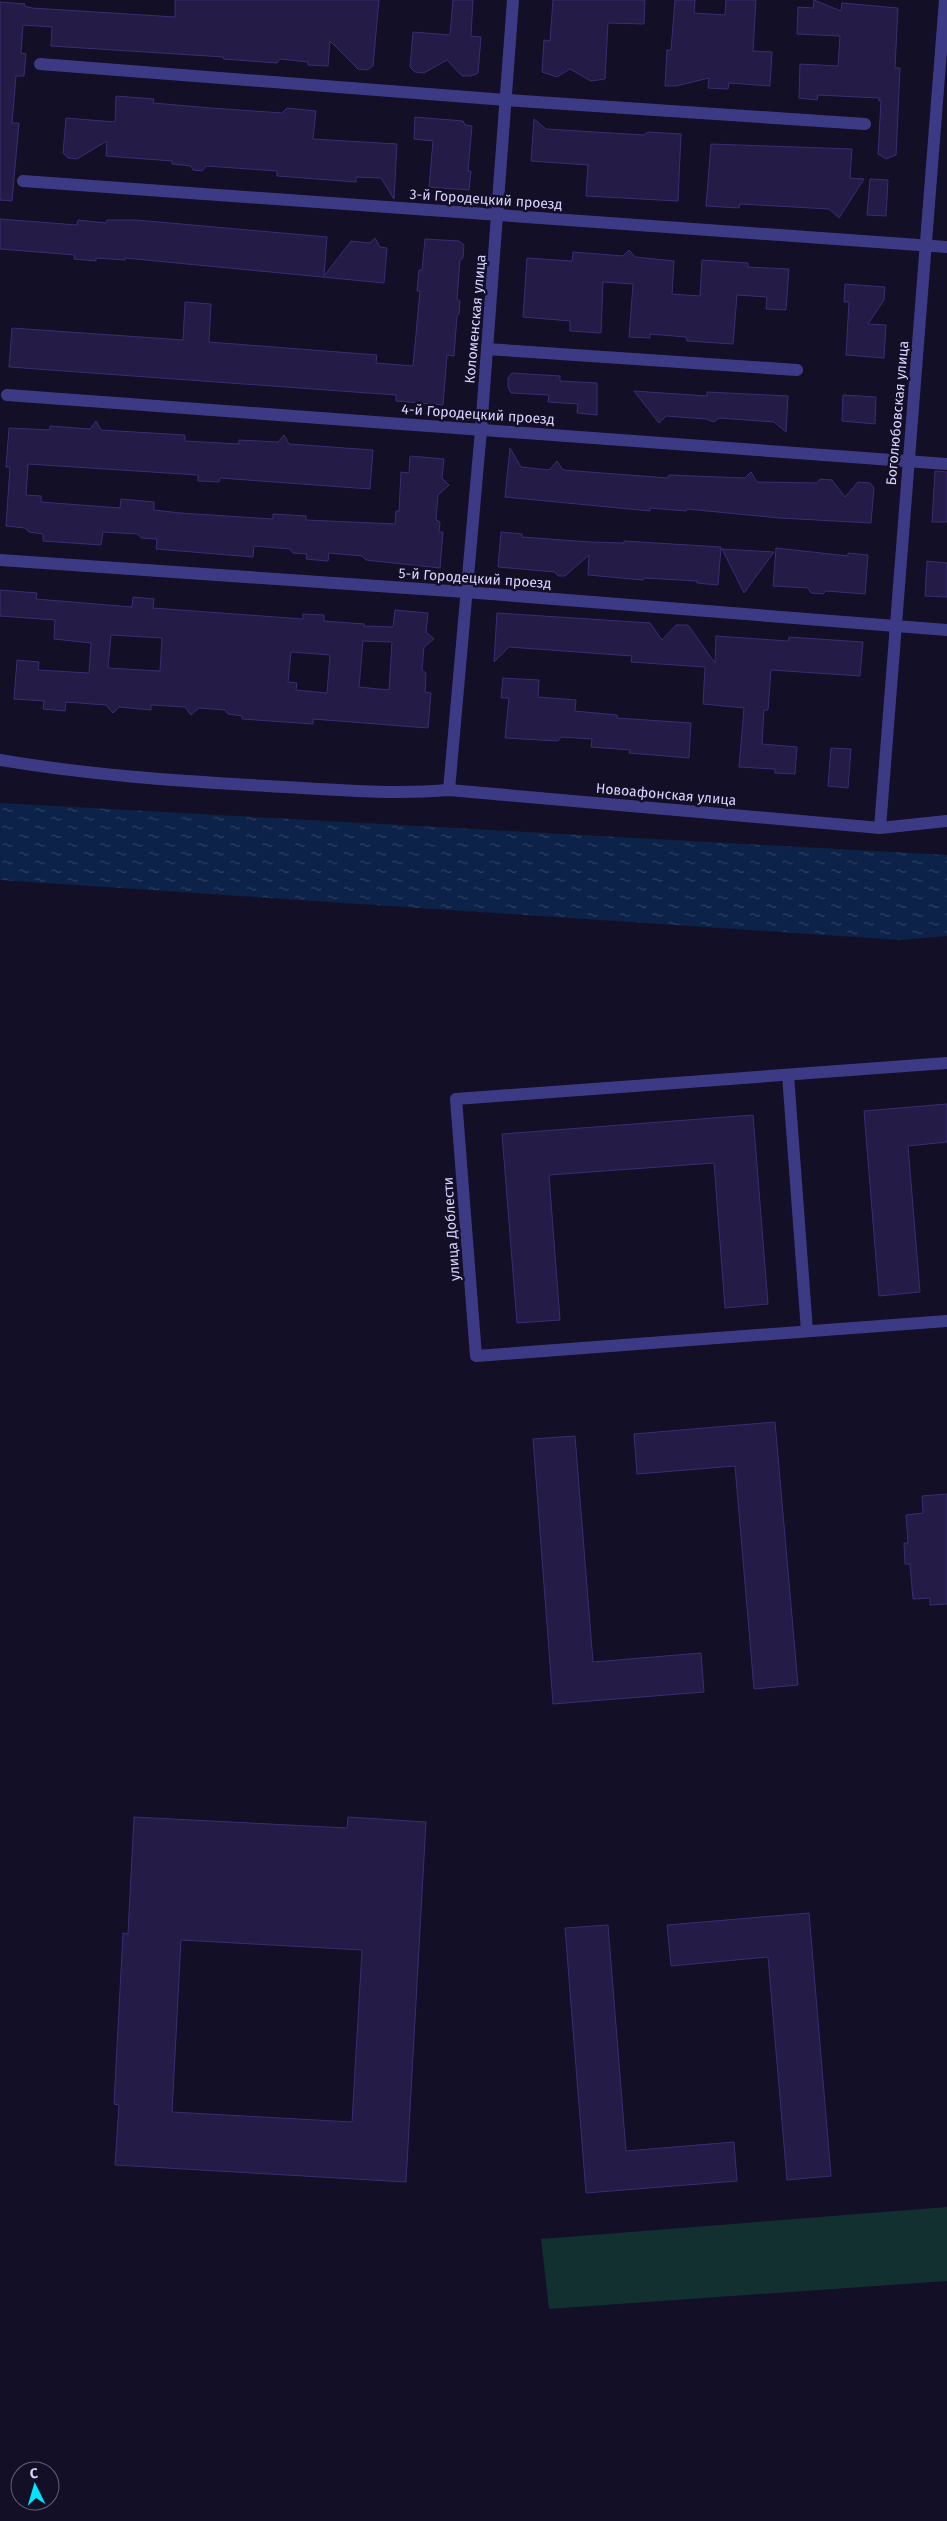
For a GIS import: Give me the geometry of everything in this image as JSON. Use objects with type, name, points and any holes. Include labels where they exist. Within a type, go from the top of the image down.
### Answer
[{"type":"street","name":"Коломенская улица","points":[[449,790],[481,430],[514,0]]},
{"type":"street","name":"Боголюбовская улица","points":[[880,828],[925,246],[941,126],[945,0]]},
{"type":"street","points":[[40,64],[506,100],[865,124]]},
{"type":"street","name":"3-й Городецкий проезд","points":[[23,181],[947,247]]},
{"type":"street","points":[[487,349],[797,370]]},
{"type":"street","name":"4-й Городецкий проезд","points":[[7,395],[947,464]]},
{"type":"street","name":"5-й Городецкий проезд","points":[[0,560],[466,592],[947,630]]},
{"type":"street","name":"Новоафонская улица","points":[[0,760],[49,768],[220,784],[402,794],[449,790],[880,828],[947,821]]},
{"type":"street","points":[[947,1063],[788,1075],[807,1331],[947,1321]]},
{"type":"street","name":"улица Доблести","points":[[788,1075],[456,1099],[476,1356],[807,1331]]},
{"type":"green space","points":[[947,2207],[947,2281],[549,2309],[541,2239]]},
{"type":"water","points":[[0,803],[947,855],[947,936],[900,940],[0,880]]},
{"type":"building","points":[[175,0],[379,0],[373,66],[367,70],[358,69],[330,41],[328,66],[308,65],[308,62],[280,59],[277,63],[223,59],[224,57],[51,46],[52,27],[23,25],[21,53],[26,54],[24,76],[16,76],[12,123],[19,123],[12,201],[0,200],[0,2],[25,4],[24,6],[32,8],[175,17]]},
{"type":"building","points":[[453,0],[473,0],[471,36],[481,37],[478,73],[471,76],[462,76],[447,60],[424,73],[415,72],[410,67],[413,32],[450,35]]},
{"type":"building","points":[[553,0],[645,0],[644,24],[608,23],[605,79],[591,81],[570,69],[557,77],[542,72],[544,40],[550,41]]},
{"type":"building","points":[[675,0],[695,0],[694,13],[725,15],[726,0],[756,0],[753,51],[772,52],[770,86],[729,83],[728,89],[708,88],[709,78],[676,86],[665,86],[667,50],[671,50]]},
{"type":"building","points":[[814,0],[841,11],[842,3],[898,8],[895,68],[900,68],[896,155],[886,159],[878,154],[881,101],[879,101],[879,98],[818,95],[817,100],[799,98],[800,64],[838,66],[840,36],[797,34],[798,7],[813,8]]},
{"type":"building","points":[[116,96],[154,99],[153,103],[211,108],[282,113],[287,108],[316,111],[313,139],[397,144],[394,199],[381,178],[356,177],[356,182],[277,176],[277,171],[206,166],[202,171],[193,170],[191,166],[172,164],[172,161],[106,156],[107,141],[77,159],[68,158],[63,153],[66,118],[115,122]]},
{"type":"building","points":[[415,117],[463,121],[465,125],[472,126],[468,171],[471,171],[469,190],[429,187],[433,141],[414,139]]},
{"type":"building","points":[[534,119],[546,129],[644,135],[648,132],[681,134],[678,201],[586,196],[588,165],[531,161]]},
{"type":"building","points":[[711,144],[852,149],[850,178],[864,179],[839,218],[829,209],[740,204],[739,208],[706,206]]},
{"type":"building","points":[[870,179],[888,180],[886,216],[867,215]]},
{"type":"building","points":[[0,219],[77,225],[78,220],[106,223],[107,220],[136,220],[327,237],[324,276],[351,241],[370,243],[375,238],[380,247],[387,248],[384,283],[125,258],[125,260],[96,258],[96,261],[74,259],[75,255],[0,249]]},
{"type":"building","points":[[425,239],[459,241],[464,245],[463,258],[460,260],[457,299],[460,301],[454,356],[447,355],[443,405],[396,401],[396,395],[9,367],[12,328],[183,340],[185,302],[211,304],[209,342],[377,355],[376,363],[413,366],[420,291],[417,291],[419,270],[422,270]]},
{"type":"building","points":[[629,250],[635,257],[674,261],[672,294],[700,296],[702,260],[748,263],[748,267],[789,269],[786,310],[766,309],[767,297],[737,295],[733,344],[687,341],[686,337],[650,334],[650,338],[629,337],[633,284],[603,282],[601,333],[570,331],[570,321],[523,317],[527,258],[572,261],[573,252],[623,256]]},
{"type":"building","points":[[845,284],[885,287],[884,300],[868,324],[886,325],[884,358],[846,355],[849,302],[844,302]]},
{"type":"building","points":[[512,373],[560,376],[560,381],[597,383],[597,415],[577,413],[578,404],[548,402],[549,395],[511,393],[508,387],[508,378]]},
{"type":"building","points":[[634,391],[707,396],[707,392],[788,396],[786,432],[774,422],[719,418],[714,422],[706,419],[666,416],[659,423]]},
{"type":"building","points":[[843,395],[876,397],[875,424],[842,421]]},
{"type":"building","points":[[96,421],[101,430],[185,435],[185,441],[239,444],[239,440],[278,442],[284,435],[289,444],[373,450],[370,489],[220,478],[219,482],[198,481],[198,475],[28,464],[26,495],[41,496],[41,502],[120,508],[121,499],[154,502],[154,510],[180,513],[273,519],[273,514],[306,516],[306,520],[395,524],[396,511],[399,511],[401,472],[409,473],[410,456],[444,459],[442,478],[449,485],[438,495],[436,520],[440,522],[439,532],[443,532],[440,568],[366,560],[362,556],[329,553],[328,561],[306,559],[307,554],[293,553],[290,549],[254,546],[253,557],[156,549],[157,539],[141,538],[138,534],[103,532],[101,545],[43,541],[43,534],[29,532],[25,528],[6,526],[10,467],[6,467],[9,428],[50,430],[50,426],[90,429]]},
{"type":"building","points":[[510,448],[521,467],[549,470],[557,461],[563,470],[668,478],[669,475],[745,478],[751,472],[757,482],[817,483],[820,479],[832,480],[845,497],[858,482],[870,483],[874,488],[871,523],[779,518],[687,509],[686,511],[650,508],[650,511],[505,497]]},
{"type":"building","points":[[935,471],[947,472],[947,522],[932,522]]},
{"type":"building","points":[[501,532],[522,534],[522,537],[590,542],[624,543],[624,541],[721,547],[718,585],[697,583],[697,581],[644,578],[643,580],[588,575],[589,555],[565,576],[558,576],[555,572],[498,567]]},
{"type":"building","points":[[776,548],[848,556],[848,553],[868,555],[865,594],[826,591],[823,594],[811,593],[808,588],[773,586]]},
{"type":"building","points":[[722,549],[774,552],[744,593]]},
{"type":"building","points":[[927,561],[947,563],[947,597],[925,596]]},
{"type":"building","points":[[0,590],[37,593],[36,599],[132,607],[133,597],[154,599],[153,608],[303,619],[303,614],[324,615],[324,621],[364,624],[364,626],[393,627],[395,610],[428,613],[426,632],[434,639],[424,647],[422,670],[426,673],[425,692],[431,693],[428,728],[313,719],[313,724],[242,719],[242,716],[228,714],[225,710],[199,708],[191,715],[185,707],[151,705],[151,710],[119,707],[113,713],[106,705],[66,702],[65,711],[43,709],[44,701],[14,699],[17,660],[39,662],[38,670],[89,673],[91,643],[54,639],[55,620],[0,616]],"holes":[[[111,635],[162,638],[160,671],[108,668]],[[363,641],[392,642],[389,690],[359,687]],[[291,652],[330,655],[327,693],[296,690],[297,683],[288,682]]]},
{"type":"building","points":[[497,613],[650,623],[662,640],[676,625],[688,625],[715,663],[716,636],[788,641],[789,637],[863,642],[860,676],[771,670],[768,710],[764,710],[762,744],[797,747],[795,774],[775,773],[775,769],[739,767],[744,708],[703,704],[705,667],[631,662],[632,656],[509,647],[494,662]]},
{"type":"building","points":[[503,678],[539,680],[538,697],[576,700],[575,711],[617,715],[617,718],[691,723],[689,758],[629,753],[630,750],[591,747],[592,739],[561,737],[558,741],[505,738],[509,698],[501,698]]},
{"type":"building","points":[[831,748],[851,749],[848,788],[828,786]]},
{"type":"building","points":[[947,1104],[947,1142],[908,1146],[920,1292],[879,1296],[864,1111]]},
{"type":"building","points":[[753,1115],[768,1304],[725,1308],[714,1163],[549,1175],[560,1320],[517,1323],[502,1134]]},
{"type":"building","points":[[775,1422],[798,1685],[754,1689],[735,1466],[637,1474],[634,1434]]},
{"type":"building","points":[[575,1436],[593,1662],[701,1653],[704,1692],[553,1704],[533,1439]]},
{"type":"building","points":[[947,1494],[947,1604],[930,1605],[930,1598],[913,1599],[910,1564],[905,1564],[904,1543],[908,1543],[906,1515],[923,1513],[922,1496]]},
{"type":"building","points":[[134,1817],[347,1828],[348,1817],[426,1822],[406,2182],[115,2165],[119,2105],[114,2104],[123,1933],[128,1934]],"holes":[[[181,1940],[362,1950],[352,2122],[172,2112]]]},
{"type":"building","points":[[809,1913],[831,2176],[787,2180],[768,1957],[671,1966],[667,1925]]},
{"type":"building","points":[[608,1925],[626,2151],[734,2142],[737,2181],[586,2193],[565,1928]]}]
